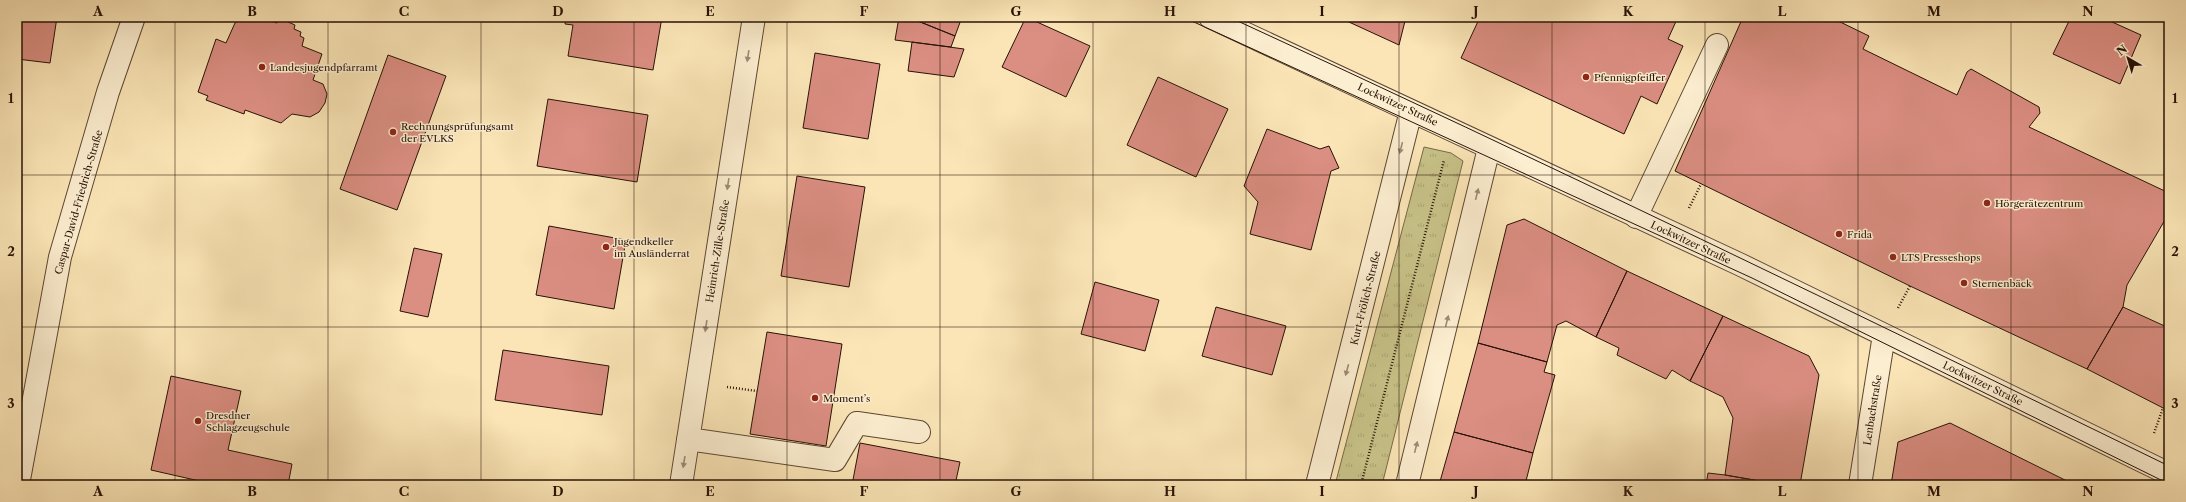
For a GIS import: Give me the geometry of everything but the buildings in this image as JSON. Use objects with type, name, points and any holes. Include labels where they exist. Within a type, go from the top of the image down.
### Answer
[{"type":"street","name":"Caspar-David-Friedrich-Straße","points":[[18,485],[25,409],[60,257],[108,92],[134,17]]},
{"type":"street","name":"Heinrich-Zille-Straße","points":[[681,485],[754,17]]},
{"type":"street","name":"Lockwitzer Straße","points":[[1210,17],[1739,264],[2169,474]]},
{"type":"street","points":[[1636,217],[1717,45]]},
{"type":"street","name":"Kurt-Frölich-Straße","points":[[1317,485],[1411,111]]},
{"type":"street","points":[[1407,485],[1489,148]]},
{"type":"street","name":"Lenbachstraße","points":[[1860,485],[1884,335]]},
{"type":"street","points":[[688,438],[835,460],[857,423],[919,432]]},
{"type":"path","points":[[1361,485],[1452,130]]},
{"type":"path","points":[[740,389],[757,391]]},
{"type":"green space","points":[[1424,147],[1451,153],[1463,161],[1382,485],[1335,485]]},
{"type":"tram line","points":[[1183,17],[1752,278],[2169,484]]},
{"type":"tram line","points":[[1229,17],[1818,295],[2169,466]]},
{"type":"place","name":"Landesjugendpfarramt","points":[[262,67]]},
{"type":"place","name":"Pfennigpfeiffer","points":[[1586,77]]},
{"type":"place","name":"Rechnungsprüfungsamt der EVLKS","points":[[393,132]]},
{"type":"place","name":"Hörgerätezentrum","points":[[1987,203]]},
{"type":"place","name":"Frida","points":[[1839,234]]},
{"type":"place","name":"Jugendkeller im Ausländerrat","points":[[606,247]]},
{"type":"place","name":"LTS Presseshops","points":[[1893,257]]},
{"type":"place","name":"Sternenbäck","points":[[1964,283]]},
{"type":"place","name":"Moment’s","points":[[815,398]]},
{"type":"place","name":"Dresdner Schlagzeugschule","points":[[198,421]]}]
